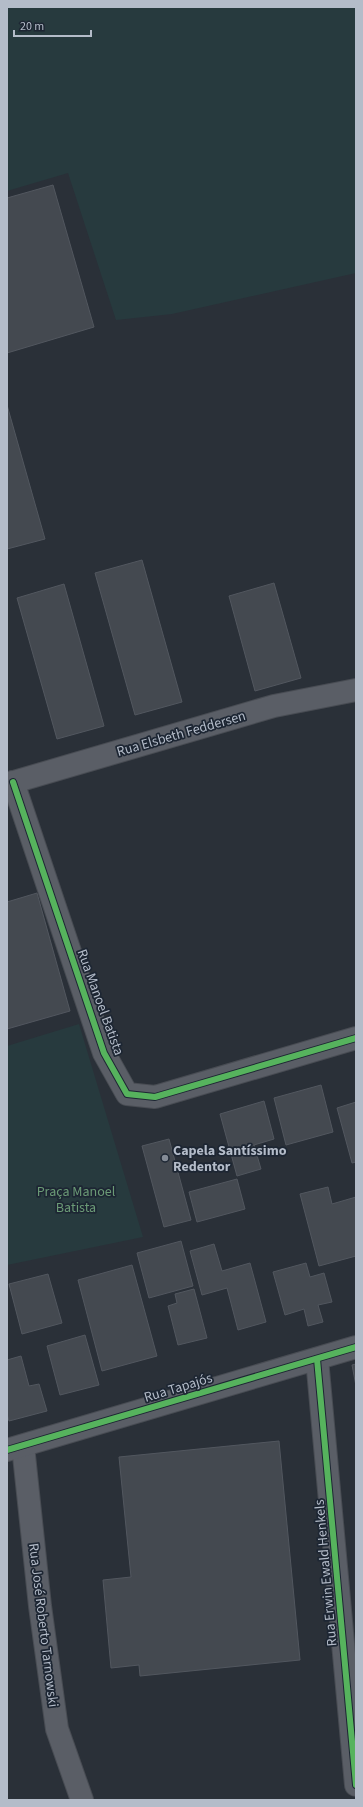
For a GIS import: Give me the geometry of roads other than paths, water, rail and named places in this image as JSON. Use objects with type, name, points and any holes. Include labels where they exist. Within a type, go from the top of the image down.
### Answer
[{"type":"street","name":"Rua Elsbeth Feddersen","points":[[10,783],[274,706],[356,690]]},
{"type":"street","name":"Rua Manoel Batista","points":[[10,783],[104,1053],[126,1094],[155,1097],[356,1038]]},
{"type":"street","name":"Rua Tapajós","points":[[15,1448],[356,1347]]},
{"type":"street","name":"Rua Erwin Ewald Henkels","points":[[317,1359],[356,1785]]},
{"type":"street","name":"Rua José Roberto Tarnowski","points":[[15,1448],[40,1606],[57,1729],[82,1800]]},
{"type":"place","name":"Capela Santíssimo Redentor","points":[[165,1158]]},
{"type":"park label","name":"Praça Manoel Batista","points":[[76,1200]]}]
